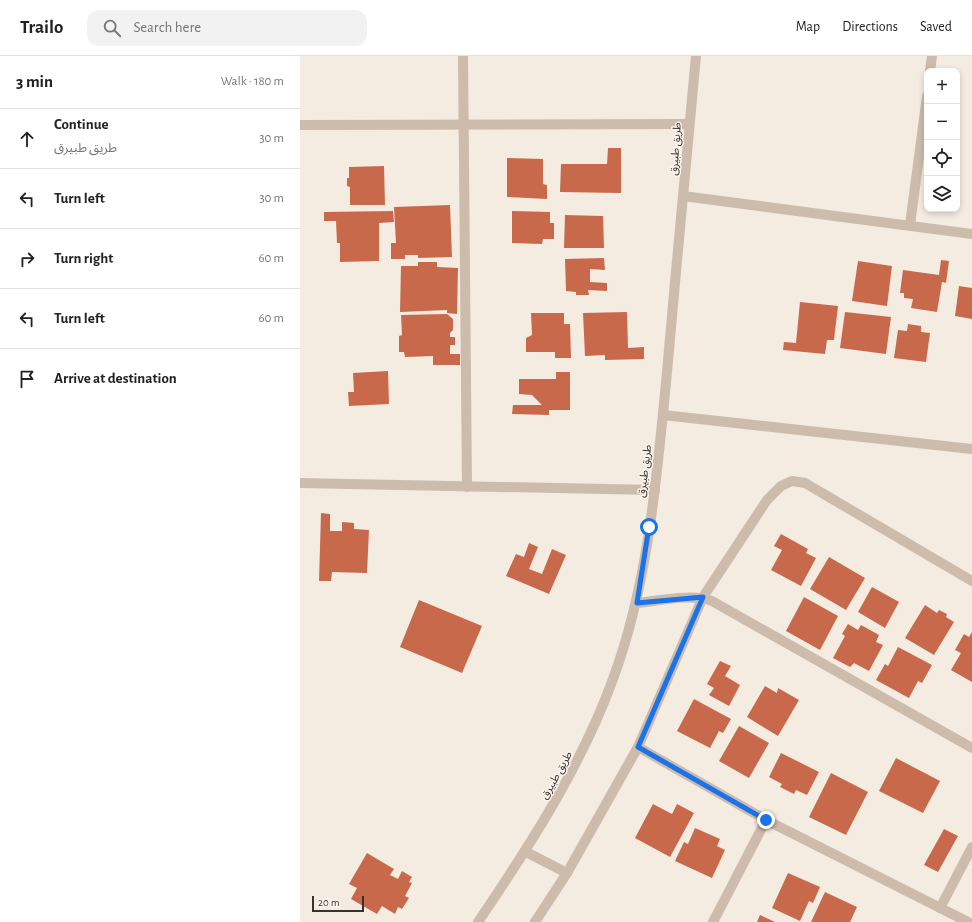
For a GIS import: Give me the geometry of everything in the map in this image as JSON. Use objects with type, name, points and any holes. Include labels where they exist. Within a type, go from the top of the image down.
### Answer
[{"type":"street","points":[[463,56],[467,487]]},
{"type":"street","name":"طريق طبيرق","points":[[478,922],[526,852],[586,744],[613,679],[637,603],[655,490],[696,56]]},
{"type":"street","points":[[930,68],[932,56]]},
{"type":"street","points":[[910,225],[926,104]]},
{"type":"street","points":[[300,125],[464,123],[689,124]]},
{"type":"street","points":[[683,196],[972,234]]},
{"type":"street","points":[[663,415],[972,449]]},
{"type":"street","points":[[536,922],[567,873],[638,747],[703,597],[766,500],[781,486],[792,481],[804,483],[972,581]]},
{"type":"street","points":[[300,483],[655,490]]},
{"type":"street","points":[[637,603],[703,597],[972,748]]},
{"type":"street","points":[[638,747],[766,820],[968,922]]},
{"type":"street","points":[[713,922],[766,820]]},
{"type":"street","points":[[940,908],[972,847]]},
{"type":"street","points":[[526,852],[567,873]]},
{"type":"building","points":[[608,148],[621,148],[621,193],[560,192],[561,164],[607,164]]},
{"type":"building","points":[[507,158],[543,159],[543,184],[547,185],[547,199],[507,197]]},
{"type":"building","points":[[384,166],[385,205],[350,205],[350,187],[347,186],[349,167]]},
{"type":"building","points":[[450,205],[452,257],[418,258],[418,255],[405,255],[405,259],[391,259],[391,243],[396,243],[394,207]]},
{"type":"building","points":[[393,211],[394,222],[379,223],[379,261],[340,262],[340,243],[337,243],[336,221],[324,221],[324,212]]},
{"type":"building","points":[[512,211],[550,212],[550,223],[554,223],[554,239],[543,239],[542,244],[512,243]]},
{"type":"building","points":[[565,215],[603,216],[604,248],[564,248]]},
{"type":"building","points":[[604,258],[605,270],[590,269],[590,282],[607,283],[607,291],[588,290],[589,295],[576,295],[576,292],[566,291],[565,259]]},
{"type":"building","points":[[941,260],[949,261],[946,283],[942,282],[937,312],[911,308],[913,299],[904,298],[904,293],[900,293],[903,270],[939,275]]},
{"type":"building","points":[[858,261],[892,266],[887,306],[852,301]]},
{"type":"building","points":[[418,262],[437,262],[437,267],[458,268],[457,314],[447,313],[447,310],[400,312],[401,266],[418,266]]},
{"type":"building","points":[[959,286],[972,288],[972,319],[955,316]]},
{"type":"building","points":[[800,302],[838,306],[834,340],[827,340],[825,354],[783,350],[784,342],[796,343]]},
{"type":"building","points":[[627,312],[628,348],[644,347],[644,359],[605,360],[605,355],[585,356],[583,313]]},
{"type":"building","points":[[845,312],[891,317],[886,354],[840,348]]},
{"type":"building","points":[[531,313],[564,313],[564,324],[570,324],[571,358],[555,358],[555,352],[526,352],[526,338],[532,335]]},
{"type":"building","points":[[447,314],[453,319],[453,330],[450,333],[450,337],[455,337],[455,345],[450,345],[450,354],[460,354],[460,365],[433,365],[433,356],[405,357],[404,352],[399,352],[399,336],[402,335],[401,315]]},
{"type":"building","points":[[908,324],[921,326],[921,332],[930,333],[926,362],[894,358],[898,330],[907,331]]},
{"type":"building","points":[[388,371],[389,404],[349,406],[348,392],[354,392],[353,373]]},
{"type":"building","points":[[556,372],[570,372],[570,410],[549,410],[549,415],[512,414],[513,405],[542,405],[532,395],[519,394],[519,379],[556,379]]},
{"type":"building","points":[[321,513],[330,514],[330,531],[342,531],[342,522],[354,523],[354,529],[369,530],[367,573],[332,572],[331,581],[319,581]]},
{"type":"building","points":[[781,534],[808,549],[806,553],[816,558],[801,586],[771,570],[782,550],[774,546]]},
{"type":"building","points":[[529,543],[538,547],[529,569],[542,574],[552,549],[566,555],[549,594],[506,576],[516,554],[524,557]]},
{"type":"building","points":[[829,557],[865,578],[846,610],[810,589]]},
{"type":"building","points":[[872,587],[899,602],[885,628],[858,612]]},
{"type":"building","points":[[804,597],[838,616],[820,650],[786,631]]},
{"type":"building","points":[[419,600],[482,626],[462,673],[400,647]]},
{"type":"building","points":[[925,605],[937,613],[939,610],[947,614],[946,617],[954,622],[934,655],[905,638]]},
{"type":"building","points":[[848,624],[858,630],[861,625],[879,635],[876,642],[883,645],[869,671],[854,663],[850,667],[833,658],[845,636],[842,634]]},
{"type":"building","points":[[972,632],[972,682],[951,670],[961,653],[955,650],[964,634],[969,637]]},
{"type":"building","points":[[898,647],[932,665],[922,683],[918,681],[909,698],[876,680],[885,664],[888,666]]},
{"type":"building","points":[[720,661],[731,666],[725,676],[740,685],[729,706],[709,695],[714,688],[707,684]]},
{"type":"building","points":[[765,686],[777,693],[778,688],[799,700],[778,736],[747,717]]},
{"type":"building","points":[[694,699],[731,719],[723,733],[719,731],[710,748],[677,731]]},
{"type":"building","points":[[739,726],[769,743],[749,778],[719,761]]},
{"type":"building","points":[[781,753],[819,772],[807,795],[796,790],[794,794],[780,787],[782,784],[769,777]]},
{"type":"building","points":[[896,758],[940,781],[923,813],[879,791]]},
{"type":"building","points":[[831,773],[868,792],[846,835],[809,817]]},
{"type":"building","points":[[653,804],[672,814],[677,804],[694,813],[670,857],[635,838]]},
{"type":"building","points":[[695,828],[720,839],[717,846],[725,850],[712,878],[675,861],[684,842],[688,844]]},
{"type":"building","points":[[944,829],[958,836],[938,872],[924,865]]},
{"type":"building","points":[[367,853],[394,869],[390,875],[398,879],[402,871],[412,877],[409,882],[412,883],[405,896],[409,898],[402,909],[398,907],[395,914],[382,906],[377,914],[351,899],[357,888],[349,884]]},
{"type":"building","points":[[788,873],[820,887],[813,903],[809,901],[800,921],[772,908]]},
{"type":"building","points":[[825,892],[857,907],[850,922],[811,922]]},
{"type":"building","points":[[760,915],[775,922],[757,922]]},
{"type":"route","points":[[649,527],[637,603],[675,600],[688,597],[703,597],[638,747],[766,820]]}]
